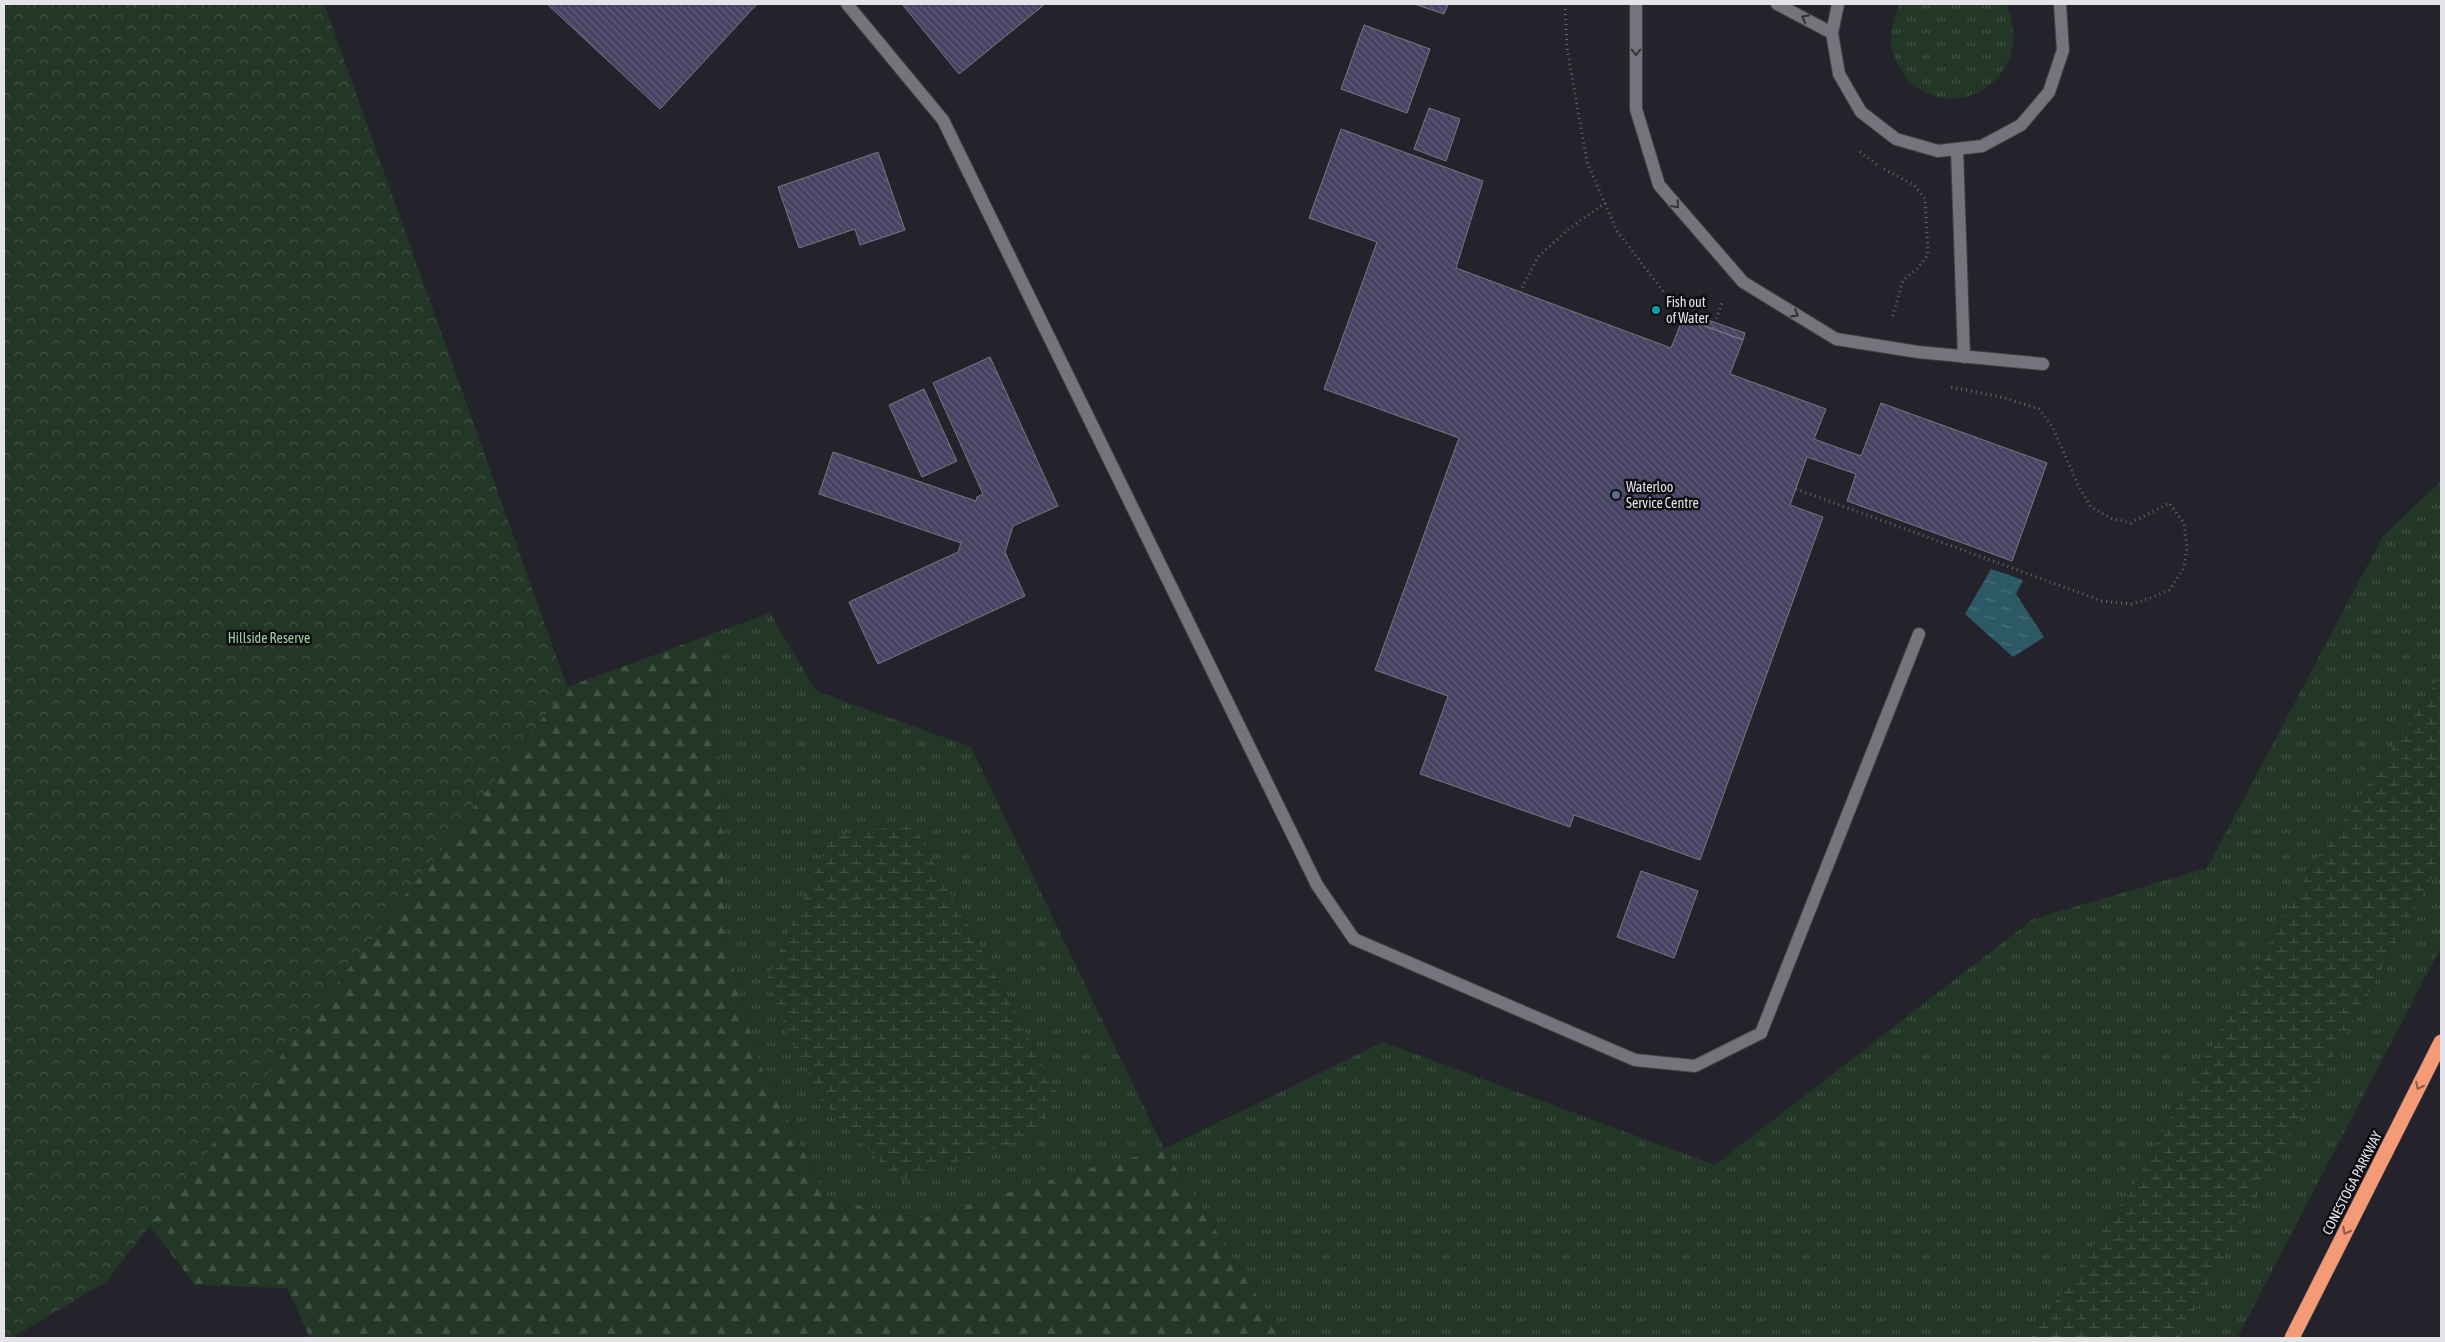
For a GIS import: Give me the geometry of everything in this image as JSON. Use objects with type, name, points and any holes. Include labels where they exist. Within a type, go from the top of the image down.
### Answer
[{"type":"highway","name":"CONESTOGA PARKWAY","points":[[2292,1338],[2441,1042]]},
{"type":"street","points":[[847,4],[943,120],[1317,885],[1354,939],[1635,1060],[1695,1066],[1761,1033],[1919,634]]},
{"type":"street","points":[[1636,4],[1636,109],[1659,185],[1743,282],[1836,339],[1918,352],[2043,364]]},
{"type":"street","points":[[1777,4],[1832,34]]},
{"type":"street","points":[[1838,4],[1832,34],[1839,74],[1861,112],[1896,139],[1938,151],[1982,146],[2021,125],[2049,92],[2063,50],[2060,4]]},
{"type":"street","points":[[1957,149],[1964,357]]},
{"type":"path","points":[[1565,4],[1567,48],[1587,162],[1617,231],[1679,312],[1713,326],[1722,302],[1729,306]]},
{"type":"path","points":[[1857,150],[1872,162],[1914,185],[1925,199],[1928,255],[1917,269],[1903,280],[1891,320]]},
{"type":"path","points":[[1520,292],[1538,257],[1570,228],[1605,203]]},
{"type":"path","points":[[1796,489],[2102,601],[2131,604],[2169,590],[2184,568],[2186,547],[2184,523],[2169,503],[2131,523],[2110,518],[2091,507],[2079,487],[2053,428],[2039,409],[2005,398],[1942,386]]},
{"type":"green space","points":[[4,4],[324,4],[567,687],[714,633],[726,941],[758,1060],[827,1199],[923,1218],[1104,1164],[1164,1150],[1284,1338],[310,1338],[287,1288],[195,1285],[51,1097]]},
{"type":"green space","name":"Hillside Reserve","points":[[4,4],[324,4],[567,687],[106,1282],[11,1338],[4,1338]]},
{"type":"green space","points":[[1900,4],[2006,4],[2013,33],[2010,57],[1998,77],[1980,91],[1959,98],[1936,97],[1915,86],[1898,65],[1892,50],[1892,27]]},
{"type":"green space","points":[[2441,481],[2441,675],[2306,877],[2129,1193],[2031,1338],[1284,1338],[1164,1150],[923,1218],[827,1199],[758,1060],[726,941],[714,633],[770,613],[816,691],[971,747],[1164,1149],[1383,1042],[1715,1165],[2033,919],[2207,868],[2383,536]],"holes":[[[913,824],[1030,1039],[1057,1094]]]},
{"type":"green space","points":[[2441,675],[2441,861],[2181,1335],[2179,1338],[2031,1338],[2129,1193],[2306,877]]},
{"type":"green space","points":[[913,824],[1030,1039],[1057,1094],[1037,1135],[898,1181],[820,1099],[784,1026],[768,977],[831,836]]},
{"type":"green space","points":[[2441,861],[2441,947],[2237,1338],[2179,1338]]},
{"type":"water","points":[[1991,569],[2023,580],[2016,594],[2044,637],[2013,657],[1965,614]]},
{"type":"building","points":[[547,4],[757,4],[660,109]]},
{"type":"building","points":[[902,4],[1045,4],[959,74]]},
{"type":"building","points":[[1414,4],[1448,4],[1444,14]]},
{"type":"building","points":[[1364,25],[1430,49],[1407,113],[1341,89]]},
{"type":"building","points":[[1429,108],[1460,119],[1446,161],[1414,149]]},
{"type":"building","name":"Waterloo Service Centre","points":[[1341,129],[1483,181],[1456,268],[1671,348],[1683,318],[1743,340],[1730,374],[1826,409],[1814,439],[1861,456],[1881,403],[2047,463],[2012,561],[1847,501],[1856,474],[1807,457],[1790,505],[1823,517],[1700,860],[1574,815],[1570,827],[1420,774],[1448,696],[1375,670],[1459,438],[1324,389],[1377,242],[1309,218]]},
{"type":"building","points":[[878,152],[905,230],[860,245],[855,229],[799,248],[778,187]]},
{"type":"building","points":[[1685,312],[1745,333],[1743,340],[1683,318]]},
{"type":"building","points":[[990,357],[1058,506],[1013,526],[1005,552],[1025,596],[878,664],[849,602],[958,552],[961,543],[819,494],[833,452],[976,501],[977,497],[983,494],[933,383]]},
{"type":"building","points":[[924,389],[957,461],[922,477],[889,405]]},
{"type":"building","points":[[1641,871],[1698,891],[1674,958],[1617,937]]},
{"type":"place","name":"Fish out of Water","points":[[1656,310]]},
{"type":"place","name":"Waterloo Service Centre","points":[[1616,495]]}]
